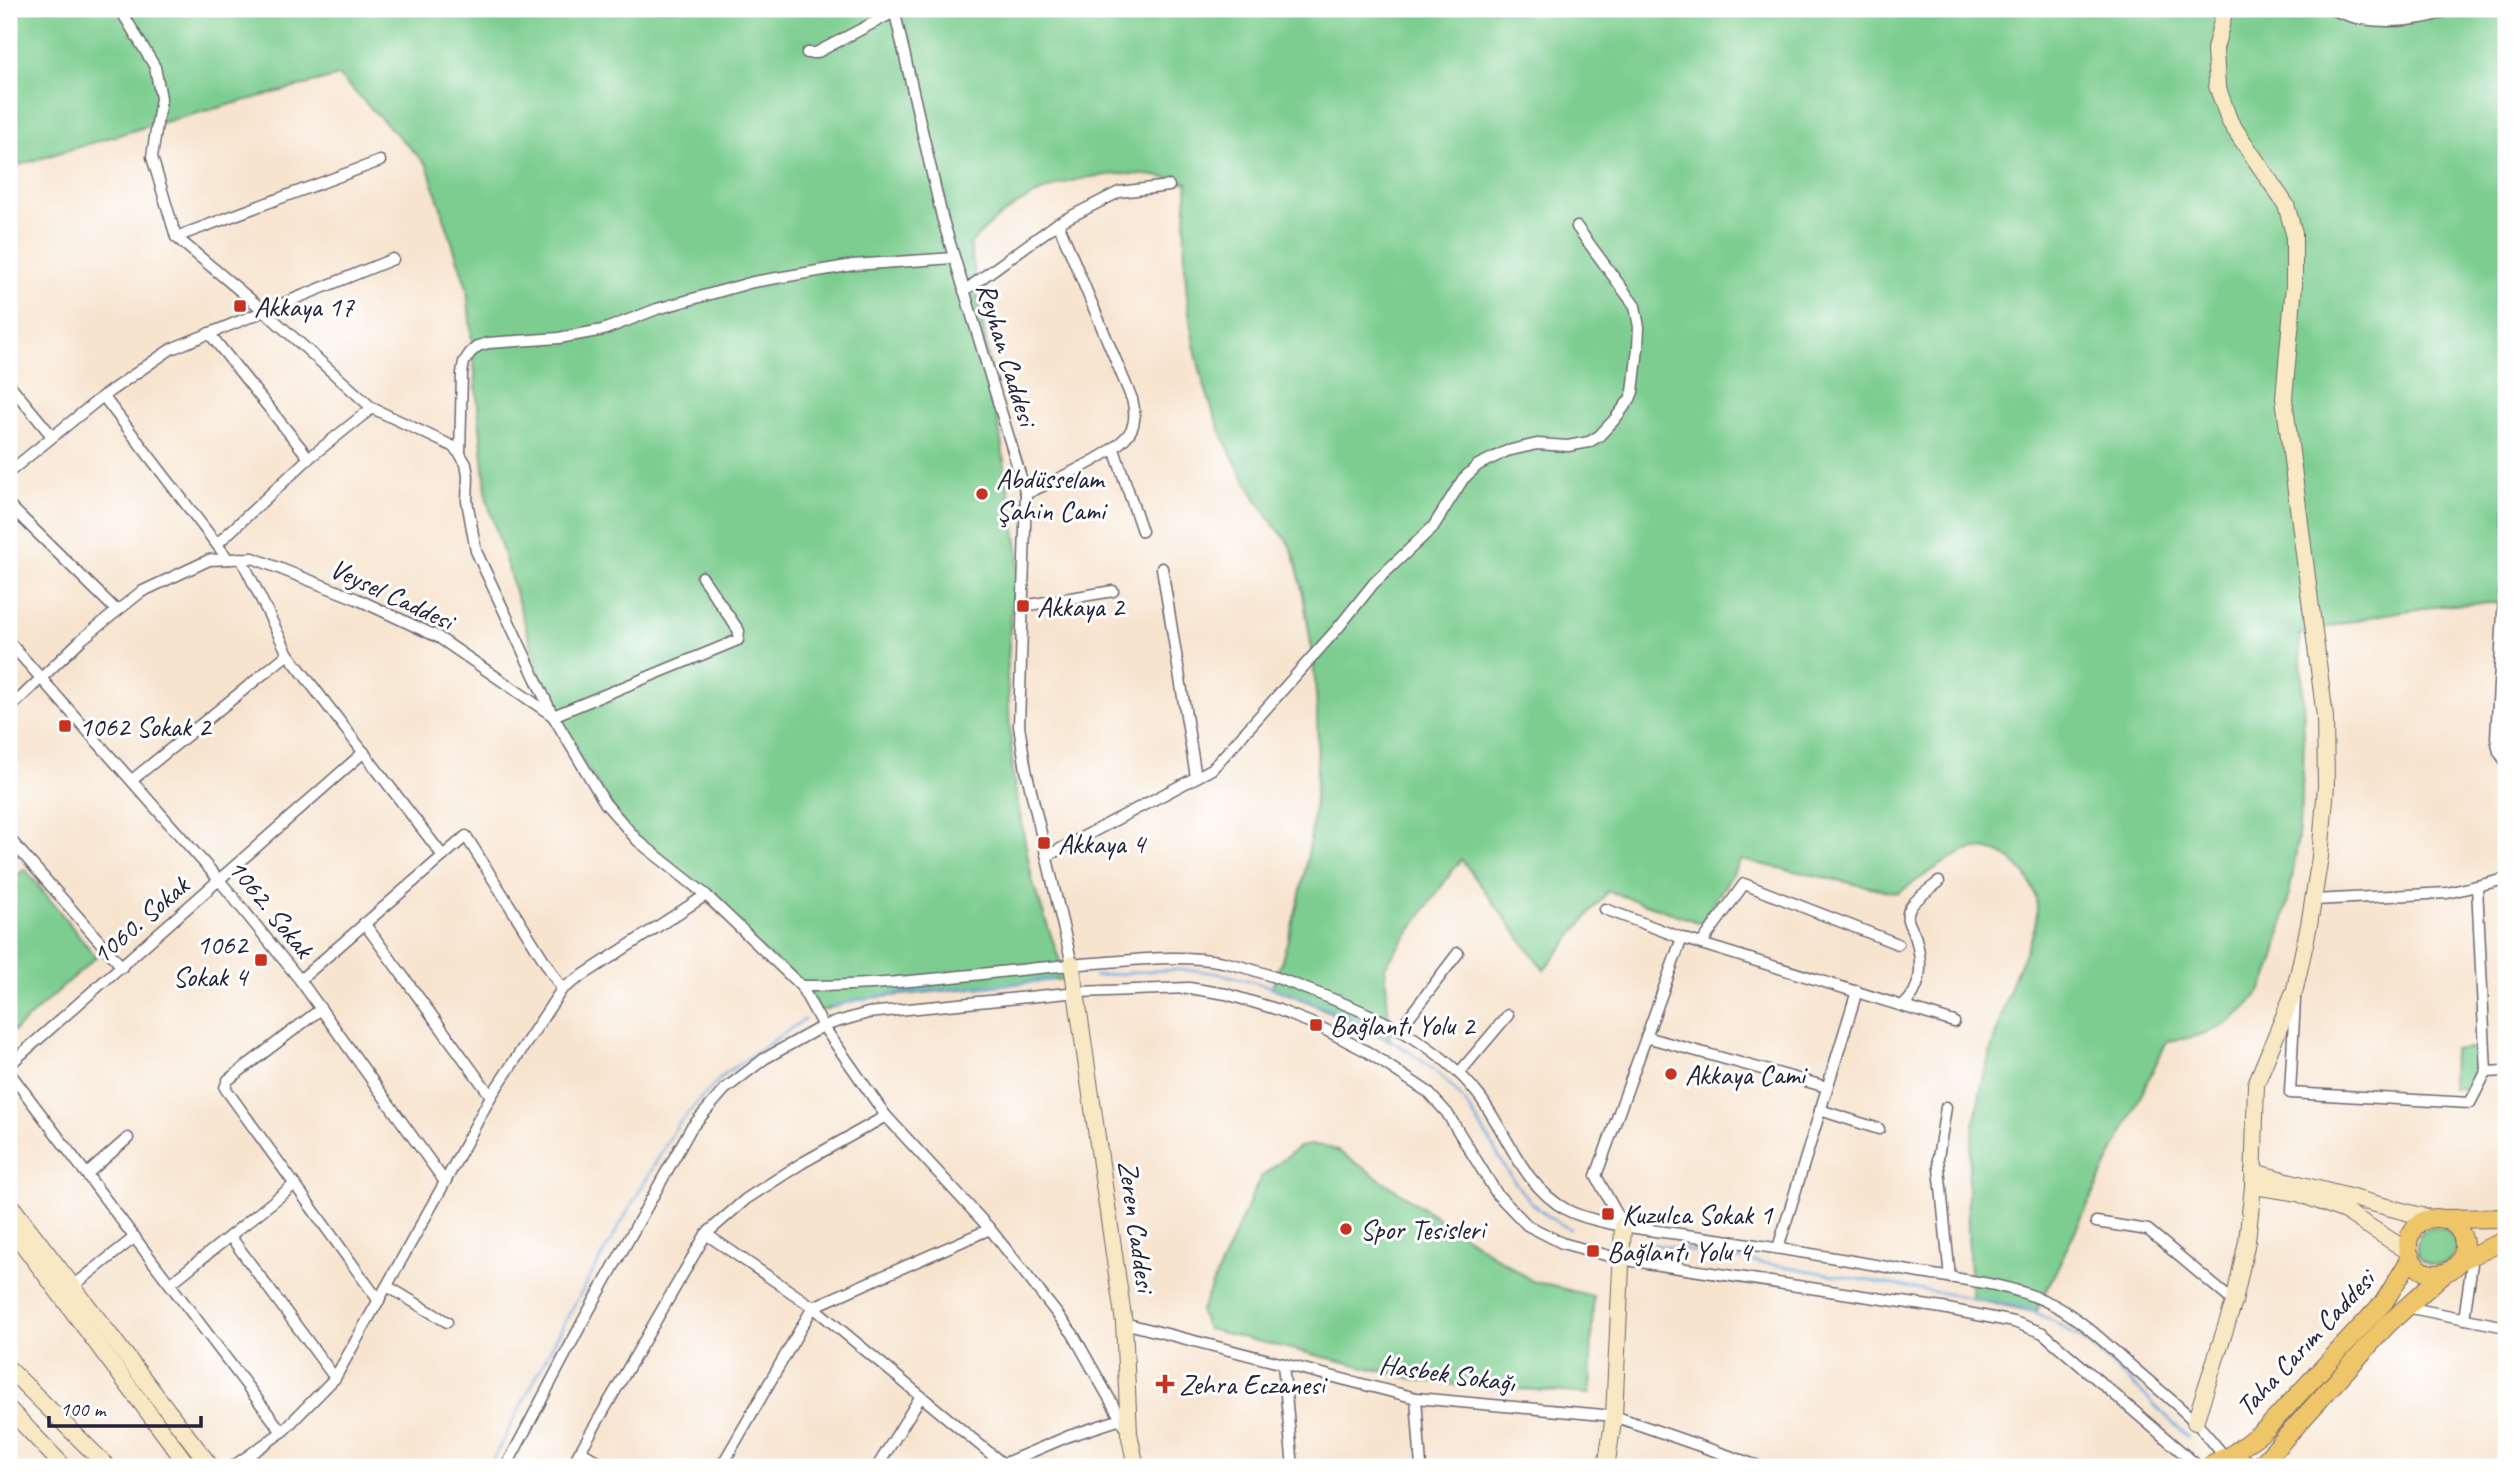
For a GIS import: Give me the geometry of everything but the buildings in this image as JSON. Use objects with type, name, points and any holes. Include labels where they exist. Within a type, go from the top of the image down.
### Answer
[{"type":"main road","points":[[2506,1218],[2437,1219],[2420,1223],[2409,1241],[2410,1255],[2419,1269],[2427,1273],[2443,1274],[2466,1259],[2506,1241]]},
{"type":"main road","points":[[2437,1219],[2455,1225],[2463,1238],[2463,1254],[2466,1259]]},
{"type":"main road","name":"Taha Carım Caddesi","points":[[2221,1460],[2267,1428],[2384,1302],[2410,1255]]},
{"type":"main road","name":"Taha Carım Caddesi","points":[[2259,1467],[2388,1324],[2443,1274]]},
{"type":"main road","points":[[2221,1460],[2237,1458],[2249,1467]]},
{"type":"street","points":[[120,9],[155,67],[161,98],[152,157],[176,237],[263,310],[372,408],[452,446],[460,454]]},
{"type":"street","points":[[2225,9],[2215,49],[2217,86],[2230,122],[2286,205],[2294,233],[2294,285],[2284,398],[2325,717],[2326,786],[2320,857],[2314,900],[2295,989],[2290,1093],[2470,1103],[2486,1072],[2477,886]]},
{"type":"street","points":[[2330,9],[2360,19],[2400,20],[2451,9]]},
{"type":"street","points":[[807,53],[816,53],[894,10]]},
{"type":"street","name":"Reyhan Caddesi","points":[[894,10],[942,217],[1026,494],[1019,726],[1026,770],[1072,964]]},
{"type":"street","points":[[176,237],[380,161]]},
{"type":"street","points":[[964,291],[1058,223],[1119,192],[1169,186]]},
{"type":"street","points":[[1026,494],[1114,449],[1130,432],[1134,421],[1132,400],[1058,223]]},
{"type":"street","points":[[1047,856],[1212,769],[1338,628],[1374,583],[1433,527],[1463,479],[1478,465],[1507,451],[1537,444],[1568,446],[1589,442],[1599,436],[1630,399],[1639,327],[1635,306],[1577,227]]},
{"type":"street","points":[[702,577],[739,631],[738,640],[553,716],[477,551],[467,501],[468,475],[460,454],[462,373],[470,353],[478,346],[514,340],[559,338],[603,330],[657,309],[753,282],[853,265],[954,258]]},
{"type":"street","points":[[9,472],[103,396],[171,349],[393,259]]},
{"type":"street","points":[[209,333],[309,458]]},
{"type":"street","points":[[9,384],[52,436]]},
{"type":"street","points":[[103,396],[228,559]]},
{"type":"street","points":[[217,544],[309,458],[372,408]]},
{"type":"street","points":[[1114,449],[1142,531]]},
{"type":"street","points":[[9,505],[117,611]]},
{"type":"street","points":[[241,558],[288,654],[443,856]]},
{"type":"street","name":"Veysel Caddesi","points":[[9,709],[82,639],[141,592],[209,560],[253,558],[357,599],[438,637],[553,716],[605,803],[638,841],[706,895],[801,986],[823,1026],[886,1116],[990,1229],[1073,1334],[1125,1426]]},
{"type":"street","points":[[2506,559],[2496,738],[2506,762]]},
{"type":"street","points":[[1162,568],[1196,777]]},
{"type":"street","points":[[1023,606],[1113,591]]},
{"type":"street","name":"1062. Sokak","points":[[9,642],[220,881],[300,980],[445,1182]]},
{"type":"street","points":[[132,780],[288,654]]},
{"type":"street","name":"1060. Sokak","points":[[9,1065],[364,752]]},
{"type":"street","points":[[300,980],[466,836],[562,989]]},
{"type":"street","points":[[9,838],[122,967]]},
{"type":"street","points":[[2314,900],[2447,893],[2506,879]]},
{"type":"street","points":[[1903,1006],[1912,998],[1921,977],[1916,939],[1909,925],[1908,914],[1913,904],[1939,881]]},
{"type":"street","points":[[1701,944],[1744,884],[1898,944]]},
{"type":"street","points":[[232,1467],[282,1432],[335,1378],[491,1096],[562,989],[706,895]]},
{"type":"street","points":[[1605,909],[1682,938],[1954,1022]]},
{"type":"street","points":[[364,923],[491,1096]]},
{"type":"street","points":[[1606,1467],[1614,1416],[1623,1225],[1596,1176],[1682,938]]},
{"type":"street","points":[[1399,1030],[1458,953]]},
{"type":"street","points":[[801,986],[888,984],[1072,964],[1168,958],[1223,962],[1269,975],[1327,996],[1399,1030],[1432,1050],[1459,1073],[1488,1108],[1523,1168],[1549,1196],[1574,1213],[1623,1225],[1778,1248],[2020,1291],[2063,1310],[2083,1324],[2195,1422],[2221,1460]]},
{"type":"street","name":"Zeren Caddesi","points":[[1072,964],[1125,1323],[1125,1426],[1136,1467]]},
{"type":"street","points":[[506,1467],[583,1321],[691,1128],[725,1089],[764,1059],[823,1026],[868,1013],[1077,992],[1189,988],[1226,994],[1276,1009],[1316,1025],[1366,1051],[1428,1092],[1447,1113],[1497,1194],[1527,1225],[1562,1243],[1620,1259],[1942,1308],[2014,1322],[2043,1333],[2199,1467]]},
{"type":"street","points":[[2195,1422],[2234,1302],[2247,1241],[2253,1179],[2256,1084],[2295,989]]},
{"type":"street","points":[[1778,1248],[1857,991]]},
{"type":"street","points":[[321,1009],[228,1080],[226,1091],[379,1301]]},
{"type":"street","points":[[1459,1073],[1508,1015]]},
{"type":"street","points":[[1646,1037],[1827,1087]]},
{"type":"street","points":[[2486,1072],[2506,1071]]},
{"type":"street","points":[[9,1072],[282,1432]]},
{"type":"street","points":[[1946,1107],[1938,1158],[1950,1278]]},
{"type":"street","points":[[1820,1110],[1879,1129]]},
{"type":"street","points":[[571,1467],[706,1234],[746,1199],[802,1163],[886,1116]]},
{"type":"street","points":[[87,1174],[128,1138]]},
{"type":"street","points":[[2253,1179],[2437,1219]]},
{"type":"street","points":[[2253,1179],[2345,1211],[2410,1255]]},
{"type":"street","points":[[170,1283],[294,1185]]},
{"type":"street","points":[[9,1203],[211,1467]]},
{"type":"street","points":[[2096,1222],[2148,1230],[2234,1302]]},
{"type":"street","points":[[9,1226],[189,1467]]},
{"type":"street","points":[[721,1467],[813,1307],[990,1229]]},
{"type":"street","points":[[706,1234],[813,1307],[1003,1466],[1069,1436],[1125,1426]]},
{"type":"street","points":[[229,1236],[335,1378]]},
{"type":"street","points":[[72,1287],[135,1237]]},
{"type":"street","points":[[2464,1319],[2466,1259]]},
{"type":"street","points":[[387,1286],[447,1322]]},
{"type":"street","points":[[2406,1307],[2506,1327]]},
{"type":"street","name":"Hasbek Sokağı","points":[[1125,1323],[1416,1398],[1614,1416],[1761,1467]]},
{"type":"street","points":[[1283,1364],[1293,1467]]},
{"type":"street","points":[[9,1369],[108,1467]]},
{"type":"street","points":[[877,1467],[920,1396]]},
{"type":"street","points":[[1416,1398],[1420,1467]]},
{"type":"street","points":[[9,1409],[64,1467]]},
{"type":"street","points":[[580,1451],[607,1467]]},
{"type":"green space","points":[[9,9],[2506,9],[2506,603],[2401,611],[2299,635],[2304,744],[2300,816],[2290,887],[2277,950],[2268,977],[2250,1004],[2230,1021],[2206,1033],[2167,1041],[2036,1312],[1972,1299],[1968,1206],[1972,1137],[1983,1080],[1997,1030],[2013,981],[2032,937],[2037,910],[2036,898],[2025,875],[2007,857],[1983,849],[1970,850],[1945,862],[1898,893],[1741,860],[1701,923],[1608,891],[1544,970],[1461,859],[1385,966],[1390,1041],[1311,1003],[1272,988],[1299,898],[1314,806],[1317,712],[1314,665],[1293,553],[1287,540],[1252,492],[1227,445],[1201,373],[1187,299],[1185,222],[1188,183],[1158,176],[1128,174],[1098,176],[1070,182],[1043,191],[1017,205],[992,223],[970,244],[1019,555],[1007,676],[1013,776],[1032,880],[1066,979],[860,999],[820,1011],[804,986],[630,835],[553,716],[487,500],[467,288],[427,165],[339,76],[145,127],[9,168]]},
{"type":"green space","points":[[25,869],[96,957],[14,1031],[9,1025],[9,882]]},
{"type":"green space","points":[[2453,1049],[2475,1049],[2474,1089],[2452,1088]]},
{"type":"green space","name":"Spor Tesisleri","points":[[1312,1145],[1338,1151],[1532,1281],[1593,1296],[1590,1394],[1419,1380],[1207,1329],[1200,1312],[1260,1178],[1299,1147]]},
{"type":"green space","points":[[2436,1227],[2449,1233],[2455,1246],[2449,1259],[2436,1265],[2423,1259],[2417,1246],[2423,1233]]},
{"type":"waterway","points":[[1094,976],[1174,970],[1232,976],[1305,999],[1380,1034],[1442,1077],[1476,1118],[1520,1189],[1550,1218],[1570,1229]]},
{"type":"waterway","points":[[832,1006],[882,995],[1052,980]]},
{"type":"waterway","points":[[489,1467],[569,1314],[676,1127],[726,1073],[805,1019]]},
{"type":"waterway","points":[[1644,1243],[2019,1306],[2042,1316],[2087,1344],[2188,1437]]},
{"type":"place","name":"Akkaya 17","points":[[240,306]]},
{"type":"place","name":"Abdüsselam Şahin Cami","points":[[982,494]]},
{"type":"place","name":"Akkaya 2","points":[[1023,606]]},
{"type":"place","name":"1062 Sokak 2","points":[[65,726]]},
{"type":"place","name":"Akkaya 4","points":[[1044,843]]},
{"type":"place","name":"1062 Sokak 4","points":[[261,960]]},
{"type":"place","name":"Bağlantı Yolu 2","points":[[1316,1025]]},
{"type":"place","name":"Akkaya Cami","points":[[1671,1074]]},
{"type":"place","name":"Kuzulca Sokak 1","points":[[1608,1214]]},
{"type":"place","name":"Spor Tesisleri","points":[[1346,1229]]},
{"type":"place","name":"Bağlantı Yolu 4","points":[[1593,1251]]},
{"type":"place","name":"Zehra Eczanesi","points":[[1165,1384]]}]
